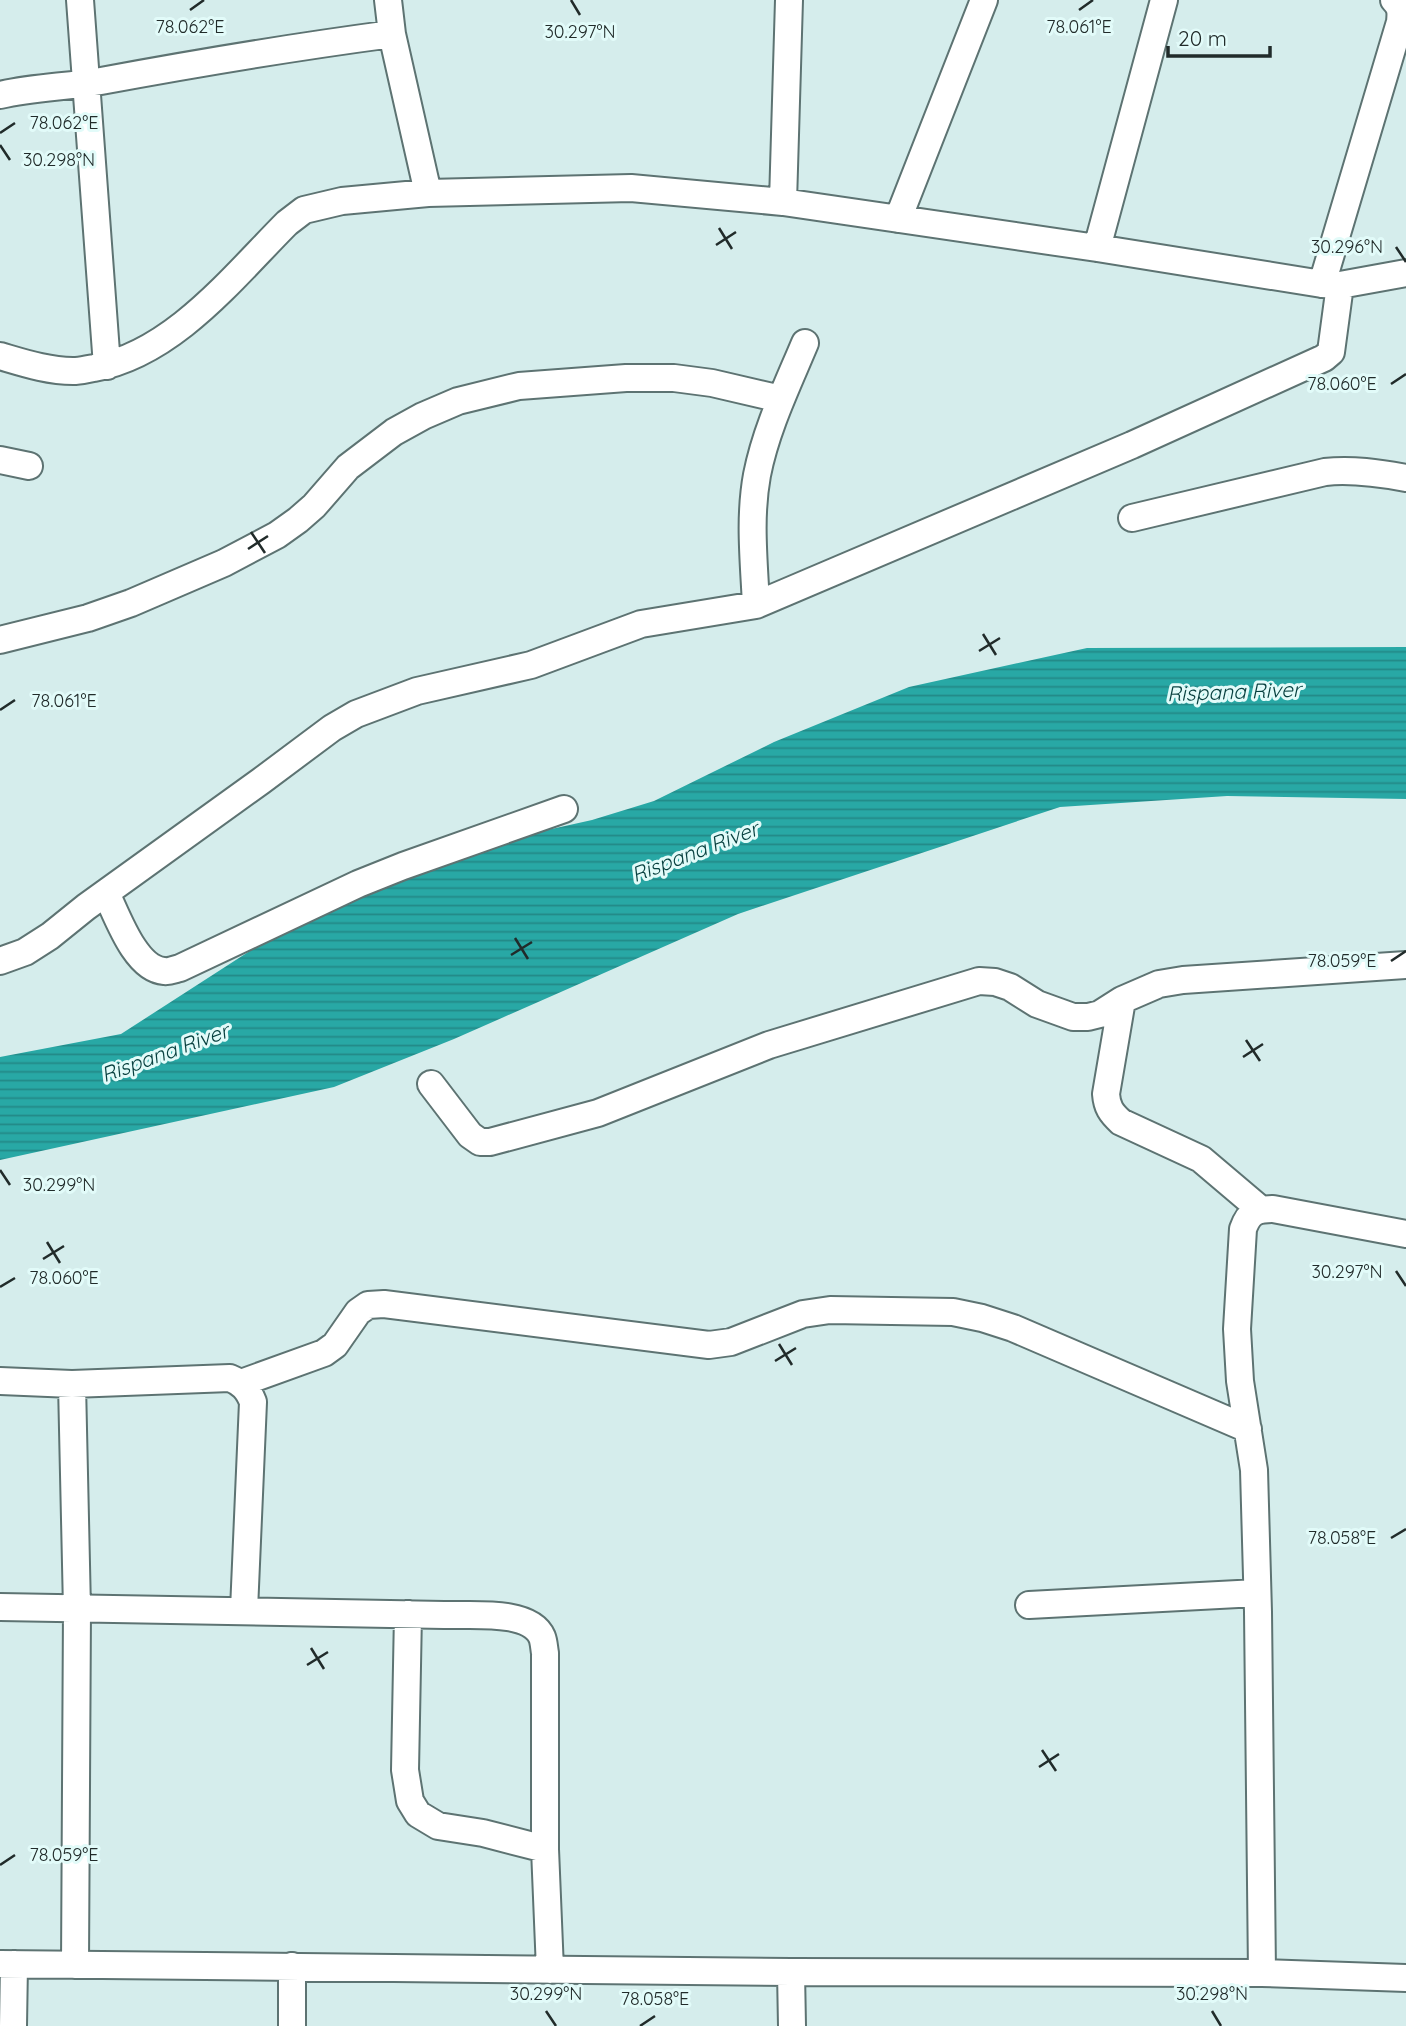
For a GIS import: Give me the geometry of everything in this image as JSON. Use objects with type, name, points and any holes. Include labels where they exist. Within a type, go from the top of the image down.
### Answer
[{"type":"street","points":[[80,0],[107,366]]},
{"type":"street","points":[[388,0],[392,34],[428,193]]},
{"type":"street","points":[[783,202],[789,0]]},
{"type":"street","points":[[898,219],[984,0]]},
{"type":"street","points":[[1097,248],[1164,0]]},
{"type":"street","points":[[0,961],[25,952],[50,936],[332,727],[365,710],[417,691],[531,665],[641,624],[756,605],[1132,445],[1316,363],[1331,352],[1331,285],[1400,22],[1399,5],[1394,0]]},
{"type":"street","points":[[0,95],[291,47],[392,34]]},
{"type":"street","points":[[0,356],[40,367],[75,372],[107,366],[136,356],[168,337],[217,293],[287,223],[304,210],[342,201],[428,193],[631,188],[678,191],[783,202],[1331,285],[1406,273]]},
{"type":"street","points":[[756,605],[752,530],[756,476],[781,399],[805,343]]},
{"type":"street","points":[[0,640],[88,618],[131,603],[224,563],[298,520],[348,467],[386,438],[423,416],[458,401],[519,386],[626,377],[674,378],[712,383],[781,399]]},
{"type":"street","points":[[0,460],[29,466]]},
{"type":"street","points":[[1132,518],[1325,472],[1343,470],[1406,478]]},
{"type":"street","points":[[106,893],[137,955],[149,967],[164,971],[180,968],[358,884],[564,809]]},
{"type":"street","points":[[431,1084],[470,1135],[480,1142],[490,1142],[598,1113],[769,1045],[979,981],[1010,987],[1037,1004],[1073,1017],[1088,1017],[1100,1014],[1122,1000],[1158,984],[1406,965]]},
{"type":"street","points":[[1122,1000],[1106,1094],[1107,1107],[1121,1122],[1201,1159],[1260,1209]]},
{"type":"street","points":[[1262,1973],[1254,1470],[1240,1381],[1237,1329],[1243,1229],[1248,1217],[1260,1209],[1273,1209],[1406,1234]]},
{"type":"street","points":[[241,1383],[324,1353],[335,1345],[358,1312],[368,1305],[384,1304],[709,1345],[731,1342],[803,1314],[830,1310],[953,1312],[1013,1328],[1248,1429]]},
{"type":"street","points":[[0,1381],[72,1384],[229,1378],[241,1383],[253,1402],[244,1610]]},
{"type":"street","points":[[72,1384],[77,1609],[75,1965]]},
{"type":"street","points":[[1028,1605],[1257,1592]]},
{"type":"street","points":[[0,1607],[513,1617],[530,1623],[541,1636],[545,1653],[545,1849],[550,1970]]},
{"type":"street","points":[[408,1614],[405,1770],[410,1801],[418,1814],[438,1826],[483,1833],[545,1849]]},
{"type":"street","points":[[13,2026],[7,1964],[790,1972],[1262,1973],[1406,1978]]},
{"type":"street","points":[[292,1966],[292,2026]]},
{"type":"street","points":[[790,1972],[792,2026]]},
{"type":"water","name":"Rispana River","points":[[1406,647],[1406,799],[1227,796],[1060,807],[738,914],[454,1039],[334,1087],[0,1160],[0,1057],[121,1034],[295,922],[422,870],[538,832],[592,820],[654,801],[774,742],[909,687],[1087,648]]}]
